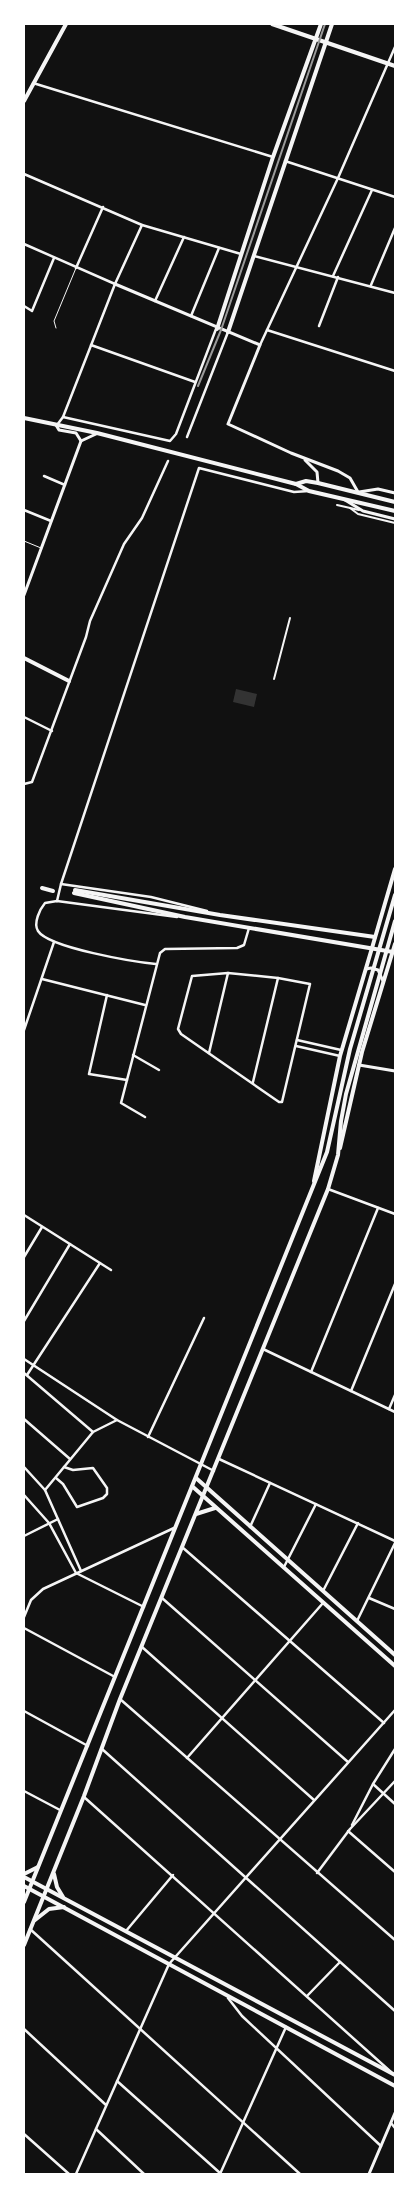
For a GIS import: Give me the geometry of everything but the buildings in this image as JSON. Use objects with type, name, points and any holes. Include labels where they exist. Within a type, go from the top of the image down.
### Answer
[{"type":"main road","points":[[24,101],[66,24]]},
{"type":"main road","points":[[272,24],[395,66]]},
{"type":"main road","points":[[217,329],[273,157],[321,24]]},
{"type":"main road","points":[[228,332],[332,24]]},
{"type":"main road","points":[[24,418],[97,433],[296,484],[309,491],[395,512]]},
{"type":"main road","points":[[296,484],[306,481],[318,483],[395,502]]},
{"type":"main road","points":[[24,658],[69,681]]},
{"type":"main road","points":[[312,1189],[341,1050],[395,869]]},
{"type":"main road","points":[[42,888],[53,891]]},
{"type":"main road","points":[[375,936],[220,915],[74,892],[185,917],[393,952]]},
{"type":"main road","points":[[24,1902],[327,1152],[338,1094],[395,896]]},
{"type":"main road","points":[[338,1155],[340,1121],[346,1094],[395,921]]},
{"type":"main road","points":[[24,1945],[84,1796],[100,1748],[328,1189],[348,1123],[359,1065],[395,944]]},
{"type":"main road","points":[[196,1478],[395,1655]]},
{"type":"main road","points":[[193,1487],[395,1666]]},
{"type":"main road","points":[[196,1514],[216,1508]]},
{"type":"main road","points":[[40,1865],[24,1876],[395,2075]]},
{"type":"main road","points":[[54,1872],[57,1887],[65,1899]]},
{"type":"main road","points":[[24,1886],[395,2086]]},
{"type":"main road","points":[[33,1922],[50,1909],[65,1907]]},
{"type":"street","points":[[395,47],[338,178],[294,268],[228,424],[301,457],[338,471],[350,478],[359,492],[378,489],[395,493]]},
{"type":"street","points":[[34,83],[273,157]]},
{"type":"street","points":[[285,160],[395,197]]},
{"type":"street","points":[[24,174],[142,225],[241,254]]},
{"type":"street","points":[[333,276],[372,190]]},
{"type":"street","points":[[76,268],[103,207]]},
{"type":"street","points":[[81,441],[76,433],[59,430],[56,426],[63,417],[115,284],[142,225]]},
{"type":"street","points":[[371,285],[395,228]]},
{"type":"street","points":[[155,301],[184,237]]},
{"type":"street","points":[[24,244],[260,346]]},
{"type":"street","points":[[191,317],[219,248]]},
{"type":"street","points":[[253,256],[294,268],[371,285],[395,293]]},
{"type":"street","points":[[24,306],[32,311],[54,258]]},
{"type":"street","points":[[319,326],[338,277]]},
{"type":"street","points":[[63,417],[170,441],[176,434],[217,329]]},
{"type":"street","points":[[267,330],[395,371]]},
{"type":"street","points":[[187,437],[228,332]]},
{"type":"street","points":[[91,345],[195,382]]},
{"type":"street","points":[[24,595],[81,441],[97,433]]},
{"type":"street","points":[[301,457],[317,472],[318,483]]},
{"type":"street","points":[[24,784],[32,782],[52,731],[90,621],[124,544],[142,518],[168,461]]},
{"type":"street","points":[[57,901],[60,884],[199,468],[294,492],[309,491]]},
{"type":"street","points":[[44,476],[65,485]]},
{"type":"street","points":[[342,499],[363,511]]},
{"type":"street","points":[[337,505],[395,519]]},
{"type":"street","points":[[350,508],[358,514],[395,523]]},
{"type":"street","points":[[24,510],[51,521]]},
{"type":"street","points":[[274,678],[290,618]]},
{"type":"street","points":[[24,717],[52,731]]},
{"type":"street","points":[[60,884],[151,897],[220,915]]},
{"type":"street","points":[[156,964],[86,952],[42,935],[36,926],[42,906],[45,903],[57,901],[168,917],[185,917]]},
{"type":"street","points":[[145,1117],[121,1103],[160,953],[165,949],[237,948],[244,945],[249,928]]},
{"type":"street","points":[[24,1030],[54,941]]},
{"type":"street","points":[[366,970],[378,970],[383,982]]},
{"type":"street","points":[[209,1053],[228,973]]},
{"type":"street","points":[[228,973],[278,978],[310,984],[282,1102],[279,1102],[253,1082],[181,1034],[178,1025],[192,976],[228,973]]},
{"type":"street","points":[[253,1082],[278,978]]},
{"type":"street","points":[[42,979],[145,1005]]},
{"type":"street","points":[[107,996],[90,1074],[127,1080]]},
{"type":"street","points":[[297,1040],[341,1050]]},
{"type":"street","points":[[296,1046],[340,1056]]},
{"type":"street","points":[[133,1055],[159,1070]]},
{"type":"street","points":[[359,1065],[395,1071]]},
{"type":"street","points":[[328,1189],[395,1214]]},
{"type":"street","points":[[311,1372],[378,1208]]},
{"type":"street","points":[[24,1215],[111,1270]]},
{"type":"street","points":[[24,1257],[42,1227]]},
{"type":"street","points":[[24,1320],[70,1244]]},
{"type":"street","points":[[93,1432],[25,1374],[34,1365],[100,1262]]},
{"type":"street","points":[[351,1391],[395,1284]]},
{"type":"street","points":[[147,1437],[204,1318]]},
{"type":"street","points":[[263,1349],[395,1412]]},
{"type":"street","points":[[24,1359],[117,1420],[214,1472]]},
{"type":"street","points":[[389,1409],[395,1395]]},
{"type":"street","points":[[24,1420],[70,1460]]},
{"type":"street","points":[[45,1490],[93,1432],[117,1420]]},
{"type":"street","points":[[219,1459],[395,1542],[357,1621]]},
{"type":"street","points":[[24,1466],[45,1490],[81,1573],[144,1606]]},
{"type":"street","points":[[56,1478],[63,1484],[77,1507],[103,1498],[107,1494],[107,1488],[93,1468],[73,1470],[64,1468]]},
{"type":"street","points":[[250,1527],[270,1483]]},
{"type":"street","points":[[24,1495],[49,1523],[76,1573]]},
{"type":"street","points":[[284,1567],[316,1504]]},
{"type":"street","points":[[24,1536],[58,1518]]},
{"type":"street","points":[[323,1592],[358,1523]]},
{"type":"street","points":[[24,1617],[32,1600],[44,1589],[177,1527]]},
{"type":"street","points":[[182,1548],[384,1723]]},
{"type":"street","points":[[162,1598],[348,1762]]},
{"type":"street","points":[[369,1598],[395,1610]]},
{"type":"street","points":[[187,1758],[291,1642],[323,1602]]},
{"type":"street","points":[[24,1628],[116,1678]]},
{"type":"street","points":[[142,1647],[314,1800]]},
{"type":"street","points":[[120,1699],[395,1940]]},
{"type":"street","points":[[76,2174],[168,1964],[395,1710]]},
{"type":"street","points":[[24,1711],[88,1746]]},
{"type":"street","points":[[100,1748],[395,2011]]},
{"type":"street","points":[[349,1830],[373,1784],[395,1749]]},
{"type":"street","points":[[317,1873],[349,1830],[395,1781]]},
{"type":"street","points":[[373,1784],[395,1804]]},
{"type":"street","points":[[24,1791],[62,1811]]},
{"type":"street","points":[[84,1796],[395,2075]]},
{"type":"street","points":[[349,1830],[395,1872]]},
{"type":"street","points":[[126,1931],[173,1875]]},
{"type":"street","points":[[30,1929],[300,2174]]},
{"type":"street","points":[[308,1996],[340,1962]]},
{"type":"street","points":[[227,1995],[242,2016],[381,2146]]},
{"type":"street","points":[[117,2081],[220,2174],[286,2027]]},
{"type":"street","points":[[24,2029],[106,2105]]},
{"type":"street","points":[[369,2174],[395,2113]]},
{"type":"street","points":[[391,2124],[395,2128]]},
{"type":"street","points":[[96,2129],[144,2174]]},
{"type":"street","points":[[24,2134],[69,2174]]},
{"type":"lane","points":[[56,328],[54,321],[76,268]]},
{"type":"lane","points":[[24,541],[41,548]]},
{"type":"shaded area","points":[[236,689],[257,694],[254,707],[233,702]]},
{"type":"railway","points":[[198,386],[221,330],[325,24]]}]
